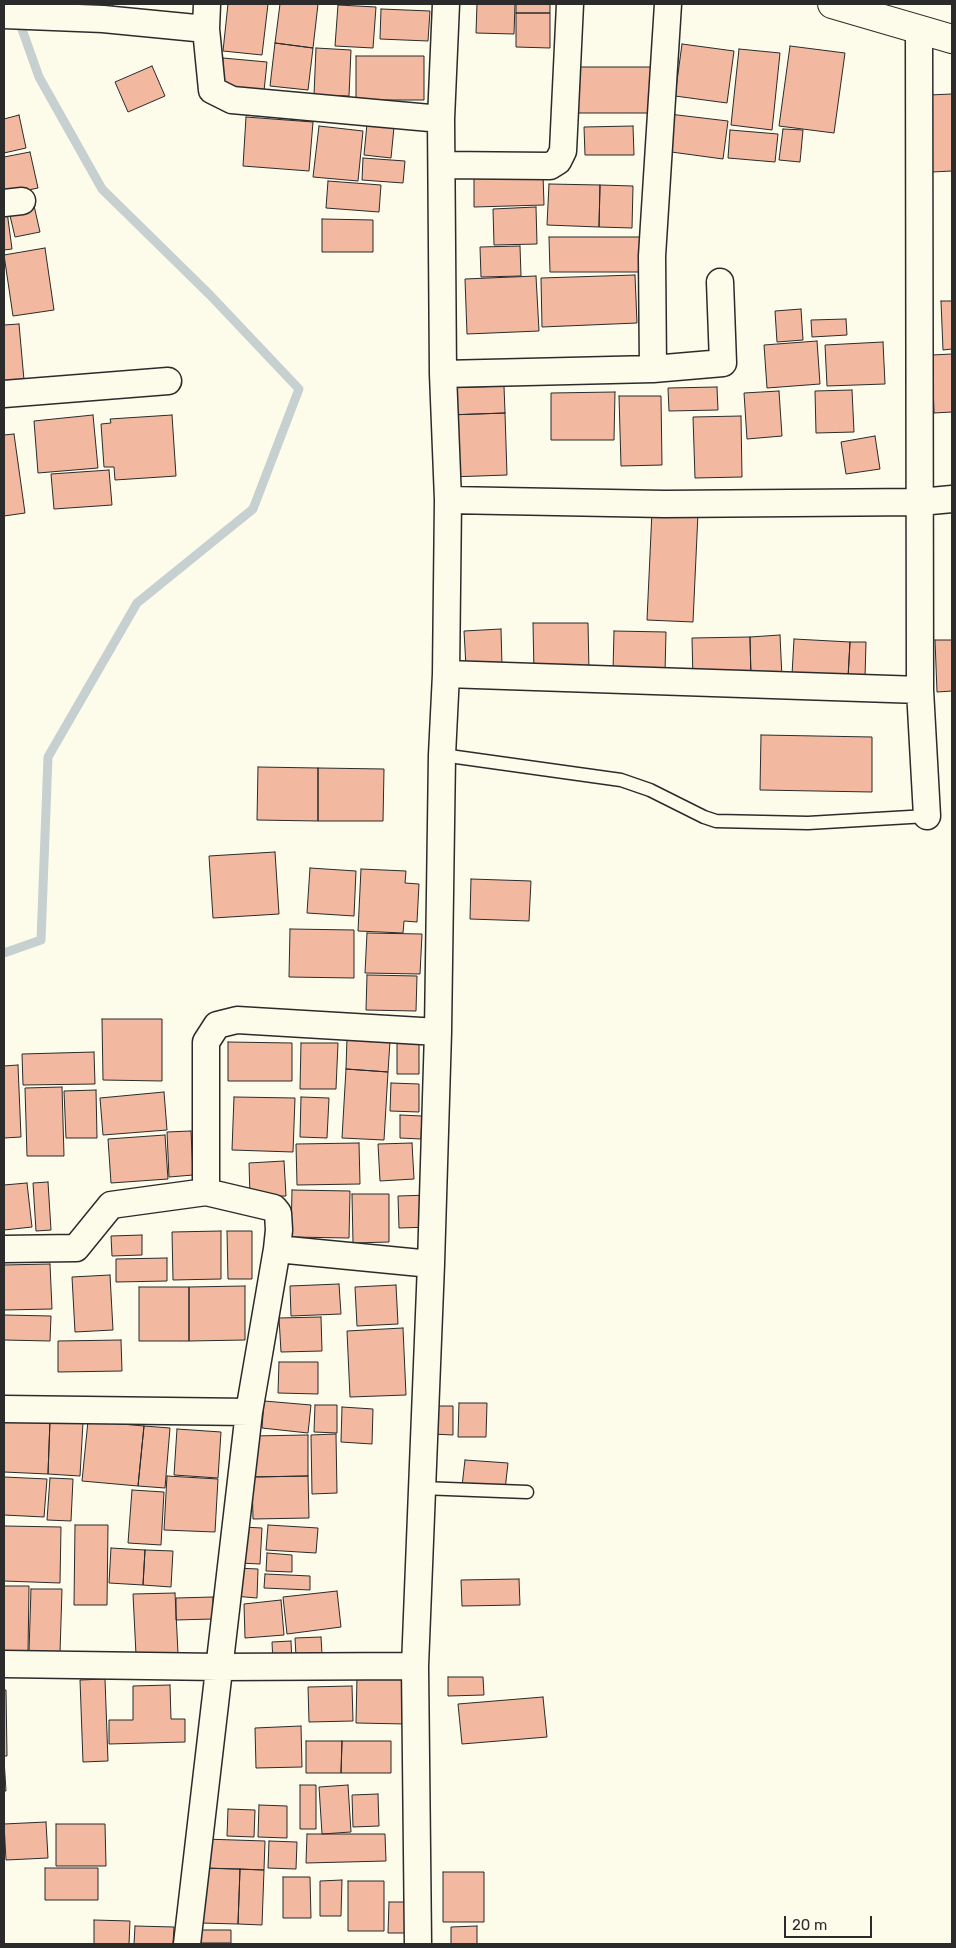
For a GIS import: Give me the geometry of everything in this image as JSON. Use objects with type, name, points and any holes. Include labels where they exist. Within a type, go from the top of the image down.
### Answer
[{"type":"main road","points":[[832,4],[952,39]]},
{"type":"street","points":[[207,4],[206,29],[212,90],[232,100],[441,119]]},
{"type":"street","points":[[418,1944],[415,1666],[431,1264],[438,1032],[442,755],[446,674],[448,500],[443,374],[441,119],[446,4]]},
{"type":"street","points":[[442,165],[550,166],[558,160],[563,151],[570,4]]},
{"type":"street","points":[[653,369],[652,256],[668,4]]},
{"type":"street","points":[[4,15],[38,15],[206,29]]},
{"type":"street","points":[[919,30],[920,690],[927,816]]},
{"type":"street","points":[[443,374],[653,369],[723,363],[720,282]]},
{"type":"street","points":[[4,394],[168,381]]},
{"type":"street","points":[[448,500],[664,504],[920,502],[952,499]]},
{"type":"street","points":[[446,674],[920,690]]},
{"type":"street","points":[[206,1192],[204,1057],[206,1042],[217,1025],[237,1020],[438,1032]]},
{"type":"street","points":[[4,1249],[76,1248],[112,1205],[206,1192],[274,1208],[278,1213],[277,1249],[250,1412],[187,1944]]},
{"type":"street","points":[[277,1249],[431,1264]]},
{"type":"street","points":[[4,1408],[250,1412]]},
{"type":"street","points":[[4,1664],[219,1667],[415,1666]]},
{"type":"lane","points":[[442,755],[621,780],[650,790],[704,818],[716,821],[808,823],[927,816]]},
{"type":"lane","points":[[422,1488],[527,1492]]},
{"type":"building","points":[[73,4],[113,4],[110,16],[73,8]]},
{"type":"building","points":[[228,4],[268,4],[262,55],[223,51]]},
{"type":"building","points":[[280,4],[318,4],[313,48],[275,43]]},
{"type":"building","points":[[477,4],[515,4],[514,34],[476,33]]},
{"type":"building","points":[[516,4],[550,4],[550,13],[516,13]]},
{"type":"building","points":[[338,5],[376,7],[373,48],[335,46]]},
{"type":"building","points":[[381,9],[430,11],[428,41],[380,39]]},
{"type":"building","points":[[516,13],[550,13],[550,48],[516,47]]},
{"type":"building","points":[[275,43],[313,48],[308,90],[270,86]]},
{"type":"building","points":[[682,44],[734,51],[727,103],[675,96]]},
{"type":"building","points":[[790,46],[845,53],[834,133],[779,126]]},
{"type":"building","points":[[316,48],[351,50],[349,96],[314,95]]},
{"type":"building","points":[[739,49],[780,53],[772,130],[731,125]]},
{"type":"building","points":[[356,56],[424,56],[424,100],[356,100]]},
{"type":"building","points":[[223,58],[267,62],[264,91],[221,87]]},
{"type":"building","points":[[152,66],[165,96],[128,112],[115,82]]},
{"type":"building","points":[[570,67],[653,67],[653,113],[570,113]]},
{"type":"building","points":[[952,94],[952,171],[932,172],[929,95]]},
{"type":"building","points":[[669,114],[728,121],[723,159],[664,151]]},
{"type":"building","points":[[19,115],[26,148],[4,153],[4,119]]},
{"type":"building","points":[[246,117],[313,122],[309,171],[243,166]]},
{"type":"building","points":[[367,124],[394,127],[391,158],[364,155]]},
{"type":"building","points":[[319,126],[363,131],[358,181],[313,177]]},
{"type":"building","points":[[633,126],[634,155],[585,155],[584,127]]},
{"type":"building","points":[[783,129],[803,130],[800,162],[779,160]]},
{"type":"building","points":[[730,130],[778,134],[775,162],[728,158]]},
{"type":"building","points":[[30,152],[38,188],[4,195],[4,157]]},
{"type":"building","points":[[363,158],[405,161],[403,183],[362,180]]},
{"type":"building","points":[[543,175],[544,205],[474,207],[474,177]]},
{"type":"building","points":[[328,181],[381,185],[379,212],[326,208]]},
{"type":"building","points":[[549,184],[600,185],[599,227],[547,225]]},
{"type":"building","points":[[600,185],[633,186],[632,228],[599,227]]},
{"type":"building","points":[[33,201],[40,232],[15,237],[8,207]]},
{"type":"building","points":[[6,204],[12,249],[4,250],[4,205]]},
{"type":"building","points":[[536,207],[537,244],[494,245],[493,209]]},
{"type":"building","points":[[322,219],[373,220],[373,252],[322,252]]},
{"type":"building","points":[[549,237],[640,237],[640,272],[550,272]]},
{"type":"building","points":[[520,246],[521,276],[481,277],[480,247]]},
{"type":"building","points":[[45,248],[54,310],[13,316],[4,255]]},
{"type":"building","points":[[635,275],[637,323],[542,327],[541,278]]},
{"type":"building","points":[[536,276],[539,331],[467,334],[465,279]]},
{"type":"building","points":[[941,301],[952,301],[952,349],[943,350]]},
{"type":"building","points":[[801,309],[803,340],[777,342],[775,311]]},
{"type":"building","points":[[846,319],[847,335],[812,337],[811,320]]},
{"type":"building","points":[[19,324],[24,380],[4,382],[4,325]]},
{"type":"building","points":[[817,341],[820,384],[767,388],[764,345]]},
{"type":"building","points":[[883,342],[885,384],[827,386],[825,345]]},
{"type":"building","points":[[952,354],[952,412],[934,413],[932,355]]},
{"type":"building","points":[[504,386],[505,413],[448,415],[447,388]]},
{"type":"building","points":[[717,387],[718,410],[669,411],[668,388]]},
{"type":"building","points":[[852,390],[854,432],[816,433],[815,391]]},
{"type":"building","points":[[779,391],[782,436],[747,439],[744,393]]},
{"type":"building","points":[[615,392],[614,440],[551,440],[551,393]]},
{"type":"building","points":[[619,396],[661,396],[662,465],[621,466]]},
{"type":"building","points":[[505,413],[507,475],[450,477],[448,415]]},
{"type":"building","points":[[93,415],[98,468],[38,473],[34,421]]},
{"type":"building","points":[[172,415],[176,476],[115,480],[114,467],[104,467],[101,424],[111,423],[110,419]]},
{"type":"building","points":[[741,416],[742,477],[695,478],[693,417]]},
{"type":"building","points":[[14,434],[25,513],[4,516],[4,435]]},
{"type":"building","points":[[875,436],[880,469],[846,474],[841,442]]},
{"type":"building","points":[[109,470],[112,505],[54,509],[51,474]]},
{"type":"building","points":[[652,511],[698,513],[693,622],[647,620]]},
{"type":"building","points":[[533,623],[588,623],[589,672],[534,673]]},
{"type":"building","points":[[501,629],[502,666],[466,667],[464,631]]},
{"type":"building","points":[[614,631],[666,632],[665,672],[613,671]]},
{"type":"building","points":[[780,635],[782,678],[751,679],[750,637]]},
{"type":"building","points":[[750,637],[751,679],[693,680],[692,638]]},
{"type":"building","points":[[794,639],[850,642],[848,678],[792,675]]},
{"type":"building","points":[[935,640],[952,640],[952,691],[937,692]]},
{"type":"building","points":[[850,642],[866,642],[865,678],[848,678]]},
{"type":"building","points":[[761,735],[872,737],[872,792],[760,790]]},
{"type":"building","points":[[258,767],[318,768],[318,821],[257,820]]},
{"type":"building","points":[[318,768],[384,769],[383,821],[318,821]]},
{"type":"building","points":[[275,852],[279,914],[213,918],[209,856]]},
{"type":"building","points":[[310,868],[356,871],[354,916],[307,913]]},
{"type":"building","points":[[361,869],[406,871],[405,883],[419,884],[417,922],[404,921],[403,933],[358,931]]},
{"type":"building","points":[[471,879],[531,881],[529,921],[470,919]]},
{"type":"building","points":[[290,929],[354,930],[354,978],[289,977]]},
{"type":"building","points":[[367,933],[422,934],[420,974],[365,973]]},
{"type":"building","points":[[367,975],[417,976],[416,1011],[366,1010]]},
{"type":"building","points":[[102,1019],[162,1019],[162,1081],[103,1080]]},
{"type":"building","points":[[347,1038],[390,1041],[388,1072],[346,1069]]},
{"type":"building","points":[[397,1040],[419,1040],[419,1074],[397,1074]]},
{"type":"building","points":[[228,1042],[292,1043],[292,1081],[228,1081]]},
{"type":"building","points":[[301,1043],[338,1043],[336,1089],[300,1089]]},
{"type":"building","points":[[94,1052],[95,1084],[23,1085],[22,1054]]},
{"type":"building","points":[[18,1065],[21,1137],[4,1138],[4,1066]]},
{"type":"building","points":[[346,1069],[388,1072],[384,1140],[342,1138]]},
{"type":"building","points":[[391,1083],[419,1084],[419,1112],[390,1111]]},
{"type":"building","points":[[62,1087],[64,1156],[27,1156],[25,1088]]},
{"type":"building","points":[[96,1090],[97,1138],[66,1138],[64,1091]]},
{"type":"building","points":[[164,1092],[167,1130],[103,1135],[100,1098]]},
{"type":"building","points":[[234,1097],[295,1098],[293,1152],[232,1150]]},
{"type":"building","points":[[301,1097],[329,1098],[327,1138],[300,1137]]},
{"type":"building","points":[[400,1115],[422,1116],[421,1139],[400,1138]]},
{"type":"building","points":[[191,1131],[193,1175],[169,1177],[167,1132]]},
{"type":"building","points":[[165,1135],[168,1179],[111,1183],[108,1139]]},
{"type":"building","points":[[359,1143],[360,1184],[297,1185],[296,1144]]},
{"type":"building","points":[[412,1143],[414,1179],[380,1181],[378,1144]]},
{"type":"building","points":[[284,1161],[286,1196],[250,1197],[249,1163]]},
{"type":"building","points":[[48,1182],[51,1230],[36,1231],[33,1183]]},
{"type":"building","points":[[27,1183],[32,1227],[4,1230],[4,1185]]},
{"type":"building","points":[[292,1190],[350,1191],[349,1238],[291,1237]]},
{"type":"building","points":[[352,1194],[389,1194],[389,1242],[353,1243]]},
{"type":"building","points":[[430,1195],[431,1227],[399,1228],[398,1196]]},
{"type":"building","points":[[221,1231],[221,1279],[173,1280],[172,1232]]},
{"type":"building","points":[[227,1231],[252,1231],[252,1279],[228,1279]]},
{"type":"building","points":[[142,1235],[142,1255],[112,1256],[111,1236]]},
{"type":"building","points":[[167,1258],[167,1281],[116,1282],[116,1259]]},
{"type":"building","points":[[50,1264],[52,1309],[4,1310],[4,1265]]},
{"type":"building","points":[[110,1275],[113,1330],[75,1332],[72,1277]]},
{"type":"building","points":[[339,1284],[341,1314],[291,1316],[290,1286]]},
{"type":"building","points":[[396,1285],[398,1324],[357,1326],[355,1287]]},
{"type":"building","points":[[245,1286],[245,1340],[189,1341],[189,1287]]},
{"type":"building","points":[[139,1287],[189,1287],[189,1341],[139,1341]]},
{"type":"building","points":[[4,1315],[51,1316],[50,1341],[4,1340]]},
{"type":"building","points":[[321,1317],[322,1351],[281,1352],[279,1318]]},
{"type":"building","points":[[403,1328],[406,1395],[350,1397],[347,1331]]},
{"type":"building","points":[[121,1340],[122,1371],[58,1372],[58,1341]]},
{"type":"building","points":[[279,1362],[318,1362],[318,1394],[278,1393]]},
{"type":"building","points":[[264,1401],[311,1405],[308,1433],[262,1428]]},
{"type":"building","points":[[459,1403],[487,1403],[486,1437],[458,1437]]},
{"type":"building","points":[[315,1405],[337,1405],[337,1433],[314,1432]]},
{"type":"building","points":[[433,1406],[453,1406],[453,1435],[432,1434]]},
{"type":"building","points":[[342,1407],[373,1409],[372,1444],[341,1442]]},
{"type":"building","points":[[4,1418],[50,1420],[48,1474],[4,1472]]},
{"type":"building","points":[[50,1420],[83,1422],[80,1476],[48,1474]]},
{"type":"building","points":[[88,1421],[144,1426],[138,1486],[82,1481]]},
{"type":"building","points":[[144,1426],[170,1428],[165,1488],[138,1486]]},
{"type":"building","points":[[177,1429],[221,1432],[218,1478],[174,1475]]},
{"type":"building","points":[[336,1434],[337,1493],[312,1494],[311,1435]]},
{"type":"building","points":[[308,1435],[308,1476],[252,1477],[252,1436]]},
{"type":"building","points":[[465,1460],[508,1463],[505,1490],[462,1486]]},
{"type":"building","points":[[167,1476],[218,1479],[215,1532],[164,1530]]},
{"type":"building","points":[[308,1476],[309,1518],[253,1519],[252,1477]]},
{"type":"building","points":[[4,1477],[47,1479],[44,1517],[4,1515]]},
{"type":"building","points":[[50,1478],[73,1479],[71,1521],[47,1520]]},
{"type":"building","points":[[132,1490],[164,1492],[161,1545],[128,1543]]},
{"type":"building","points":[[75,1525],[108,1525],[107,1605],[74,1605]]},
{"type":"building","points":[[268,1525],[318,1528],[316,1553],[266,1550]]},
{"type":"building","points":[[4,1526],[61,1527],[60,1583],[4,1581]]},
{"type":"building","points":[[242,1527],[262,1528],[260,1564],[240,1563]]},
{"type":"building","points":[[111,1548],[145,1550],[143,1585],[109,1583]]},
{"type":"building","points":[[145,1550],[173,1551],[171,1587],[143,1585]]},
{"type":"building","points":[[267,1553],[292,1555],[292,1572],[266,1571]]},
{"type":"building","points":[[236,1568],[258,1569],[257,1598],[234,1596]]},
{"type":"building","points":[[265,1574],[310,1576],[310,1590],[264,1588]]},
{"type":"building","points":[[519,1579],[520,1605],[462,1606],[461,1580]]},
{"type":"building","points":[[4,1586],[29,1586],[28,1653],[4,1653]]},
{"type":"building","points":[[31,1589],[62,1589],[60,1653],[29,1652]]},
{"type":"building","points":[[337,1591],[341,1627],[287,1634],[283,1597]]},
{"type":"building","points":[[175,1593],[178,1653],[136,1655],[133,1594]]},
{"type":"building","points":[[213,1597],[213,1619],[176,1620],[176,1598]]},
{"type":"building","points":[[281,1600],[284,1635],[245,1638],[244,1604]]},
{"type":"building","points":[[321,1637],[322,1654],[296,1656],[295,1638]]},
{"type":"building","points":[[291,1641],[292,1663],[273,1663],[272,1642]]},
{"type":"building","points":[[357,1676],[406,1677],[406,1724],[356,1723]]},
{"type":"building","points":[[448,1677],[483,1677],[484,1695],[448,1696]]},
{"type":"building","points":[[105,1679],[108,1761],[83,1762],[80,1680]]},
{"type":"building","points":[[170,1685],[171,1719],[185,1719],[185,1742],[109,1744],[109,1720],[133,1720],[133,1686]]},
{"type":"building","points":[[352,1686],[353,1721],[309,1722],[308,1687]]},
{"type":"building","points":[[4,1690],[6,1690],[7,1756],[4,1756]]},
{"type":"building","points":[[543,1697],[547,1737],[462,1744],[458,1704]]},
{"type":"building","points":[[301,1726],[302,1767],[256,1768],[255,1728]]},
{"type":"building","points":[[306,1741],[342,1741],[341,1773],[306,1773]]},
{"type":"building","points":[[342,1741],[391,1741],[391,1773],[341,1773]]},
{"type":"building","points":[[4,1759],[6,1791],[4,1791]]},
{"type":"building","points":[[300,1785],[316,1785],[316,1829],[300,1829]]},
{"type":"building","points":[[348,1785],[351,1832],[322,1834],[319,1787]]},
{"type":"building","points":[[378,1794],[379,1826],[353,1827],[352,1795]]},
{"type":"building","points":[[259,1805],[287,1806],[287,1838],[258,1837]]},
{"type":"building","points":[[228,1809],[255,1810],[254,1837],[227,1836]]},
{"type":"building","points":[[46,1822],[48,1858],[6,1860],[4,1824]]},
{"type":"building","points":[[56,1824],[105,1824],[106,1866],[56,1866]]},
{"type":"building","points":[[307,1834],[385,1834],[386,1861],[306,1863]]},
{"type":"building","points":[[204,1839],[265,1841],[264,1870],[203,1868]]},
{"type":"building","points":[[269,1841],[297,1842],[296,1869],[268,1868]]},
{"type":"building","points":[[45,1868],[98,1868],[98,1900],[45,1900]]},
{"type":"building","points":[[203,1868],[240,1869],[238,1924],[201,1923]]},
{"type":"building","points":[[240,1869],[264,1870],[262,1925],[238,1924]]},
{"type":"building","points":[[443,1872],[484,1872],[484,1922],[443,1922]]},
{"type":"building","points":[[283,1877],[310,1877],[311,1918],[283,1918]]},
{"type":"building","points":[[342,1880],[341,1916],[320,1916],[320,1881]]},
{"type":"building","points":[[348,1881],[384,1881],[384,1931],[348,1931]]},
{"type":"building","points":[[389,1902],[405,1902],[405,1933],[388,1933]]},
{"type":"building","points":[[94,1920],[130,1921],[129,1944],[94,1944]]},
{"type":"building","points":[[135,1926],[174,1927],[173,1944],[134,1944]]},
{"type":"building","points":[[477,1926],[477,1944],[451,1944],[451,1927]]},
{"type":"building","points":[[198,1930],[231,1930],[231,1943],[198,1943]]},
{"type":"waterway","points":[[4,953],[41,940],[48,757],[137,603],[253,509],[299,389],[210,295],[102,189],[39,77],[18,18]]}]
